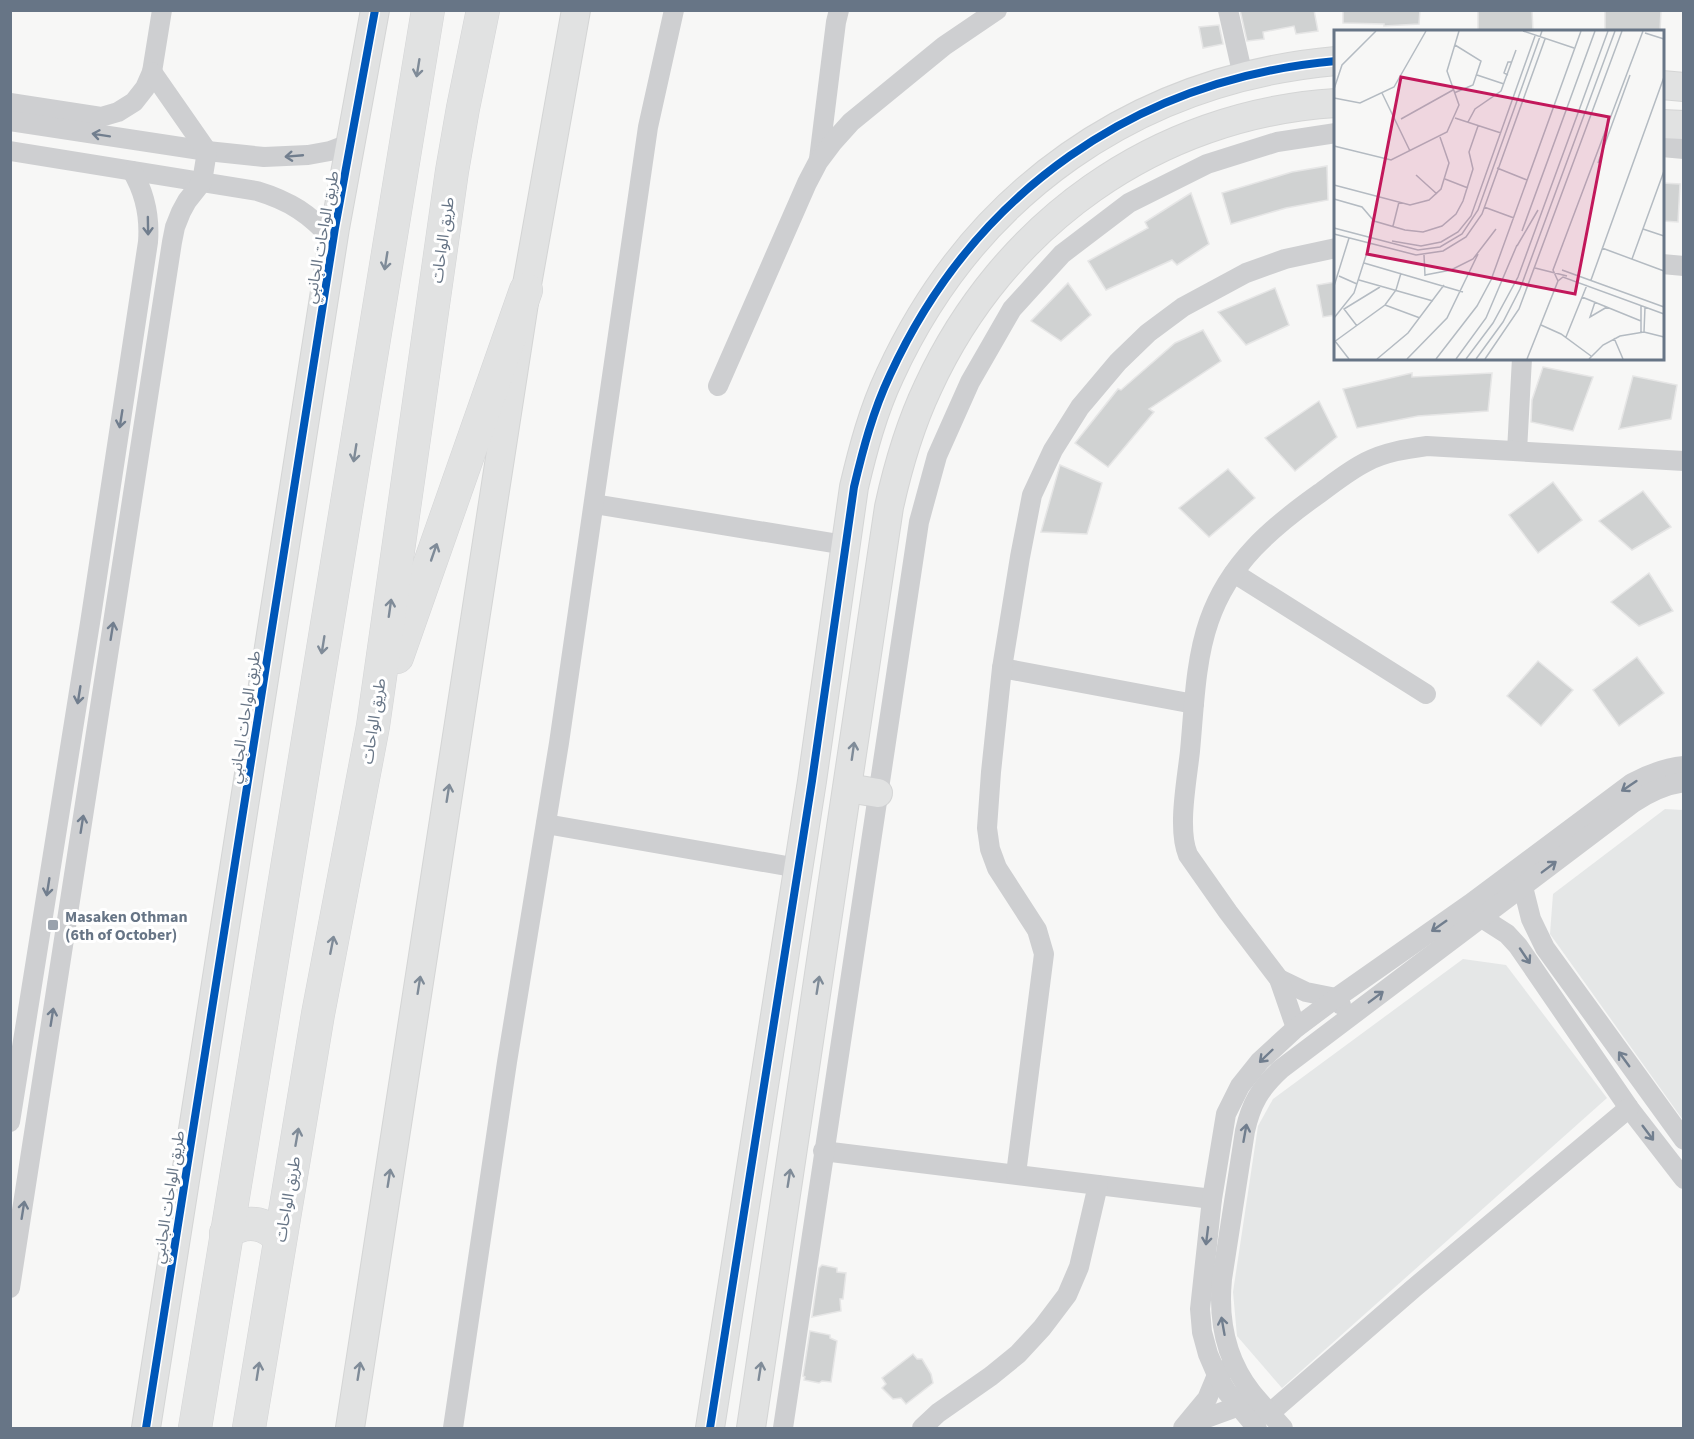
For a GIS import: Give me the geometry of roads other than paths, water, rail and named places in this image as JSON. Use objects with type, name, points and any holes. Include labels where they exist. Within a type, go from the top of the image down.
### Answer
[{"type":"highway","points":[[195,1428],[428,10]]},
{"type":"highway","name":"طريق الواحات","points":[[249,1428],[321,1003],[373,726],[452,171],[483,10]]},
{"type":"highway","points":[[373,726],[526,290]]},
{"type":"highway","points":[[226,1233],[241,1224],[250,1223],[267,1227],[280,1239]]},
{"type":"street","points":[[10,103],[101,117],[118,112],[134,102],[145,88],[152,72],[162,10]]},
{"type":"street","name":"طريق الواحات الجانبي","points":[[146,1428],[333,240],[375,10]]},
{"type":"street","points":[[350,1428],[526,290],[576,10]]},
{"type":"street","points":[[453,1428],[507,1062],[559,743],[648,127],[674,10]]},
{"type":"street","points":[[818,162],[839,10]]},
{"type":"street","points":[[718,386],[818,162],[851,122],[944,46],[997,10]]},
{"type":"street","points":[[1228,10],[1243,76]]},
{"type":"street","points":[[710,1428],[798,868],[854,487],[863,449],[889,376],[924,310],[964,253],[988,226],[1039,178],[1091,142],[1130,119],[1163,104],[1206,87],[1243,76],[1308,63],[1334,61]]},
{"type":"street","points":[[10,1288],[172,242],[181,212],[202,182],[207,151],[152,72]]},
{"type":"street","points":[[1664,85],[1683,87]]},
{"type":"street","points":[[751,1428],[886,528],[896,476],[912,426],[928,387],[959,329],[999,274],[1046,225],[1100,183],[1158,148],[1190,135],[1255,114],[1334,103]]},
{"type":"street","points":[[10,121],[207,151],[264,157],[308,155],[330,151],[351,143]]},
{"type":"street","points":[[1664,124],[1683,125]]},
{"type":"street","points":[[783,1428],[919,522],[937,456],[970,382],[1012,309],[1062,254],[1129,203],[1207,164],[1277,142],[1334,134]]},
{"type":"street","points":[[1664,147],[1683,148]]},
{"type":"street","points":[[10,151],[257,191],[292,204],[307,214],[333,240]]},
{"type":"street","points":[[257,191],[264,157]]},
{"type":"street","points":[[10,1122],[97,580],[148,242],[146,204],[132,171]]},
{"type":"street","points":[[1016,1174],[1044,954],[1037,930],[998,868],[990,849],[987,828],[1002,668],[1032,495],[1053,450],[1080,407],[1118,362],[1148,333],[1183,307],[1256,270],[1285,259],[1334,248]]},
{"type":"street","points":[[1664,264],[1683,266]]},
{"type":"street","points":[[1517,451],[1522,360]]},
{"type":"street","points":[[1296,1028],[1279,979],[1228,912],[1184,846],[1184,808],[1202,645],[1219,597],[1234,573],[1256,544],[1290,514],[1366,462],[1395,450],[1427,446],[1683,461]]},
{"type":"street","points":[[594,504],[845,545]]},
{"type":"street","points":[[1234,573],[1426,694]]},
{"type":"street","points":[[97,580],[119,584]]},
{"type":"street","points":[[1002,668],[1194,704]]},
{"type":"street","points":[[1519,879],[1632,783],[1651,773],[1683,766]]},
{"type":"street","points":[[1257,1428],[1226,1343],[1220,1300],[1249,1113],[1257,1096],[1268,1081],[1350,1017],[1476,911],[1519,879],[1648,793],[1664,786],[1683,782]]},
{"type":"street","points":[[848,788],[878,793]]},
{"type":"street","points":[[546,824],[798,868]]},
{"type":"street","points":[[1519,879],[1531,919],[1545,948],[1683,1140]]},
{"type":"street","points":[[1283,1428],[1270,1413],[1227,1392],[1208,1354],[1202,1332],[1200,1309],[1212,1199],[1226,1114],[1240,1086],[1255,1067],[1296,1028],[1336,998],[1476,911]]},
{"type":"street","points":[[1476,911],[1518,946],[1629,1108],[1683,1179]]},
{"type":"street","points":[[1279,979],[1306,992],[1336,998],[1350,1017]]},
{"type":"street","points":[[1270,1413],[1414,1288],[1629,1108]]},
{"type":"street","points":[[823,1150],[1212,1199]]},
{"type":"street","points":[[922,1428],[938,1413],[1018,1354],[1042,1328],[1067,1295],[1079,1267],[1098,1185]]},
{"type":"street","points":[[1186,1427],[1207,1399],[1217,1375],[1234,1363]]},
{"type":"street","points":[[1186,1427],[1246,1400]]},
{"type":"place","name":"Masaken Othman (6th of October)","points":[[53,925]]}]
